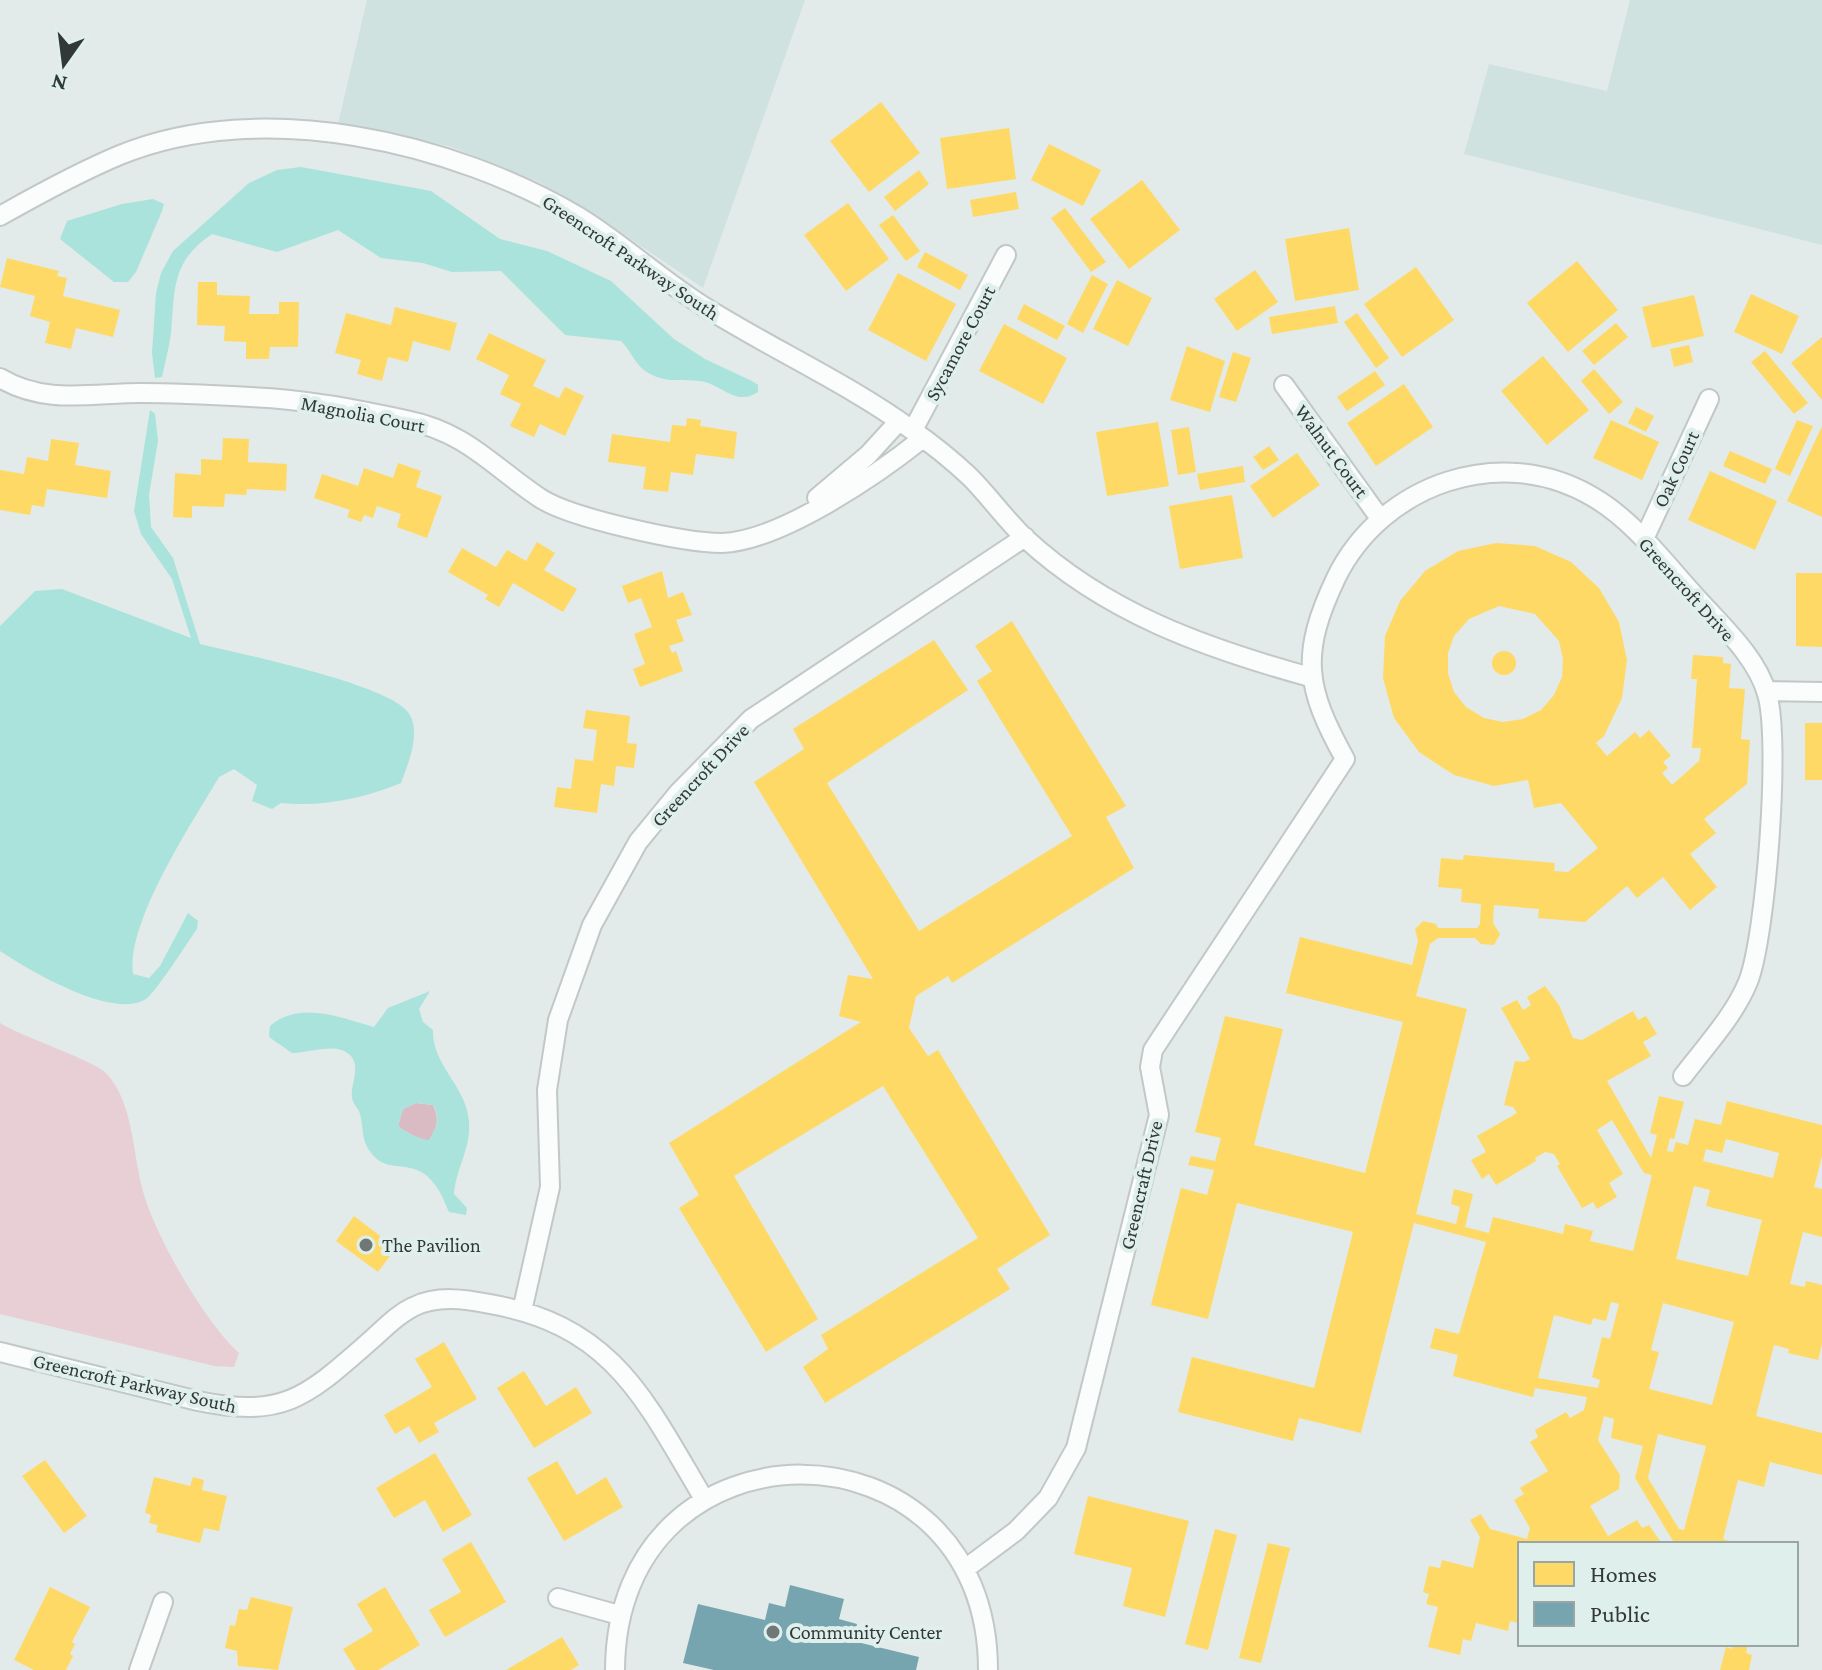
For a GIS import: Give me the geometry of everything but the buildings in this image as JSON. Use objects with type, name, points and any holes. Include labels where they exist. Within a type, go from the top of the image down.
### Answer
[{"type":"street","name":"Greencroft Parkway South","points":[[0,216],[120,155],[196,136],[274,129],[406,145],[490,171],[581,218],[702,305],[912,430],[970,477],[1025,537]]},
{"type":"street","name":"Sycamore Court","points":[[912,430],[1006,255]]},
{"type":"street","name":"Magnolia Court","points":[[0,378],[17,389],[43,396],[170,393],[295,400],[423,423],[473,445],[541,499],[560,507],[675,536],[719,543],[771,533],[856,487],[912,430]]},
{"type":"street","name":"Walnut Court","points":[[1284,385],[1379,517]]},
{"type":"street","name":"Oak Court","points":[[1644,539],[1709,399]]},
{"type":"street","name":"Magnolia Court","points":[[793,519],[868,455],[912,430]]},
{"type":"street","name":"Greencroft Drive","points":[[1345,759],[1323,719],[1310,677],[1317,632],[1332,586],[1345,560],[1379,517],[1421,491],[1452,480],[1513,473],[1543,477],[1591,495],[1617,512],[1749,659],[1767,691],[1772,760],[1759,939],[1748,982],[1683,1076]]},
{"type":"street","name":"Greencroft Drive","points":[[522,1311],[548,1200],[547,1090],[558,1020],[592,925],[638,842],[679,792],[751,719],[1025,537]]},
{"type":"street","points":[[1025,537],[1102,598],[1137,616],[1228,654],[1310,677]]},
{"type":"street","points":[[1767,691],[1822,692]]},
{"type":"street","name":"Greencraft Drive","points":[[965,1569],[1005,1541],[1048,1498],[1076,1448],[1159,1115],[1150,1067],[1153,1050],[1345,759]]},
{"type":"street","name":"Greencroft Parkway South","points":[[0,1352],[228,1407],[269,1408],[312,1389],[401,1314],[427,1302],[468,1300],[522,1311],[577,1332],[619,1367],[704,1499]]},
{"type":"street","points":[[615,1670],[619,1615],[631,1580],[650,1549],[674,1521],[704,1499],[751,1479],[777,1474],[833,1475],[862,1482],[914,1510],[936,1530],[965,1569],[983,1618],[988,1670]]},
{"type":"street","points":[[558,1598],[619,1615]]},
{"type":"street","points":[[139,1670],[163,1602]]},
{"type":"shaded area","points":[[367,0],[805,0],[703,288],[586,209],[537,181],[449,146],[338,124]]},
{"type":"shaded area","points":[[1630,0],[1822,0],[1822,245],[1464,154],[1489,64],[1607,91]]},
{"type":"shaded area","points":[[0,1023],[98,1067],[115,1084],[127,1115],[141,1182],[152,1216],[198,1302],[239,1353],[234,1367],[214,1366],[0,1314]]},
{"type":"shaded area","points":[[416,1103],[433,1105],[437,1123],[429,1141],[398,1126],[403,1109]]},
{"type":"water","points":[[301,167],[431,191],[500,239],[547,251],[611,281],[674,339],[705,359],[752,381],[758,385],[758,392],[750,396],[735,396],[700,381],[656,377],[641,367],[621,341],[565,335],[501,271],[452,272],[423,263],[381,258],[338,230],[277,252],[212,234],[199,244],[182,266],[178,278],[166,361],[162,377],[155,378],[152,353],[156,293],[161,273],[173,251],[249,183],[277,170]]},
{"type":"water","points":[[153,199],[164,204],[162,211],[136,272],[128,282],[114,282],[60,239],[67,221],[122,204]]},
{"type":"water","points":[[150,410],[155,414],[158,441],[149,495],[151,527],[173,558],[200,644],[310,671],[370,690],[393,700],[407,711],[412,718],[414,737],[401,783],[342,800],[312,804],[281,803],[272,809],[252,801],[257,785],[234,769],[219,777],[150,901],[134,952],[133,974],[149,978],[160,966],[188,913],[198,921],[197,929],[151,995],[131,1004],[113,1003],[72,990],[0,951],[0,626],[35,591],[62,589],[191,638],[172,579],[141,534],[134,511]]},
{"type":"water","points":[[430,991],[419,1009],[423,1022],[433,1030],[437,1053],[460,1093],[468,1115],[469,1136],[454,1194],[467,1208],[466,1215],[449,1212],[439,1191],[419,1171],[389,1165],[368,1149],[359,1112],[352,1098],[355,1066],[351,1056],[331,1048],[292,1053],[269,1037],[270,1026],[294,1014],[321,1013],[374,1027],[388,1008]],"holes":[[[416,1103],[433,1105],[437,1123],[429,1140],[398,1126],[403,1109]]]},
{"type":"place","name":"The Pavilion","points":[[366,1245]]},
{"type":"place","name":"Community Center","points":[[773,1632]]}]
